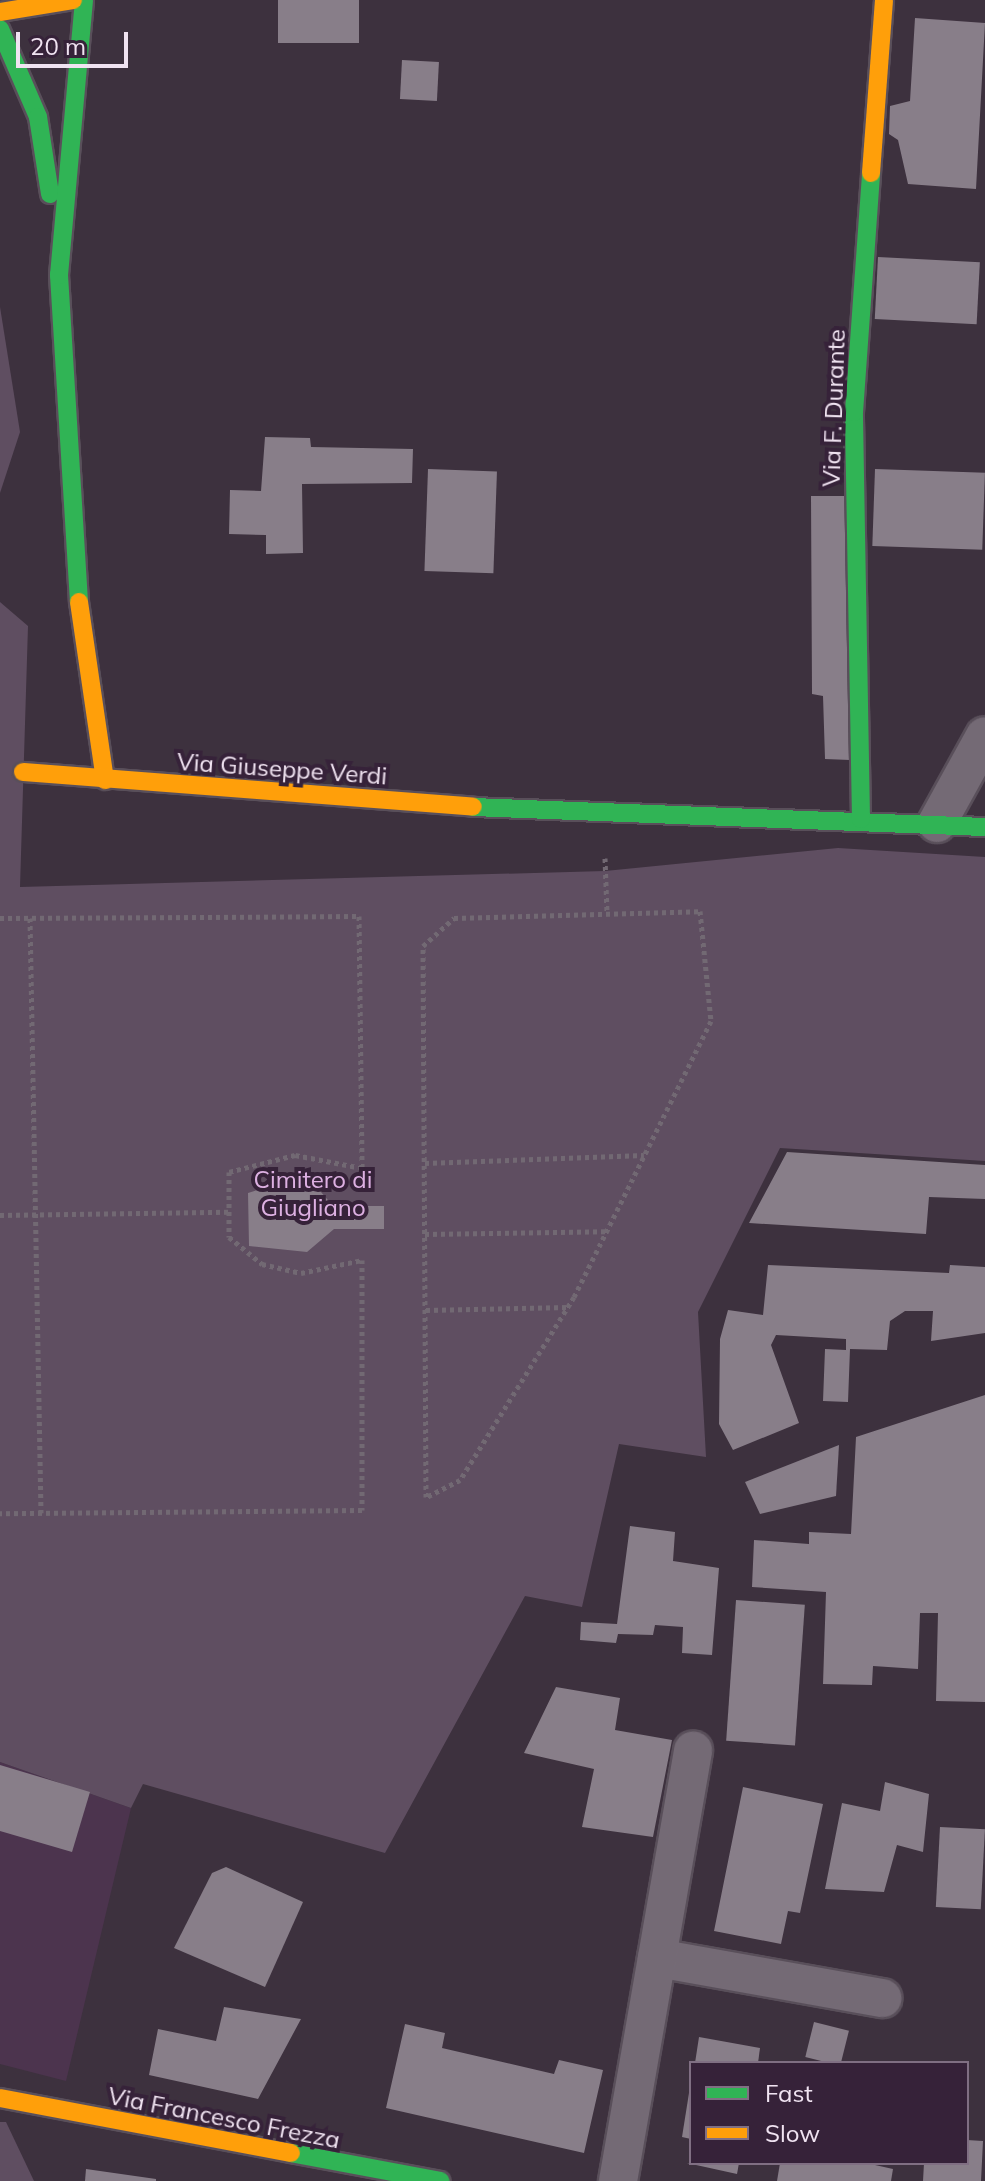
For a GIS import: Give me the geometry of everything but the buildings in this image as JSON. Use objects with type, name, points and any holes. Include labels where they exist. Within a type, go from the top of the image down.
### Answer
[{"type":"street","points":[[0,12],[73,0]]},
{"type":"street","points":[[59,252],[84,0]]},
{"type":"street","name":"Via F. Durante","points":[[861,819],[854,412],[884,0]]},
{"type":"street","points":[[0,29],[38,117],[59,252],[71,546],[105,780]]},
{"type":"street","points":[[937,823],[985,736]]},
{"type":"street","name":"Via Giuseppe Verdi","points":[[23,772],[603,817],[861,819],[985,827]]},
{"type":"street","points":[[618,2181],[693,1750]]},
{"type":"street","points":[[657,1958],[882,1998]]},
{"type":"street","name":"Via Francesco Frezza","points":[[0,2098],[337,2173],[440,2181]]},
{"type":"path","points":[[603,817],[607,913]]},
{"type":"path","points":[[700,911],[711,1021],[569,1307],[460,1480],[433,1497],[426,1497],[423,946],[454,918],[607,913],[700,911]]},
{"type":"path","points":[[0,918],[359,916],[362,1168],[275,1157],[252,1171],[229,1172],[229,1212],[236,1249],[262,1264],[301,1273],[362,1260],[362,1510],[0,1513]]},
{"type":"path","points":[[30,918],[41,1513]]},
{"type":"path","points":[[425,1163],[645,1155]]},
{"type":"path","points":[[0,1215],[229,1212]]},
{"type":"path","points":[[425,1234],[607,1231]]},
{"type":"path","points":[[426,1310],[569,1307]]},
{"type":"shaded area","points":[[0,1762],[131,1808],[66,2081],[0,2064]]},
{"type":"green space","points":[[0,307],[20,432],[0,493]]},
{"type":"green space","name":"Cimitero di Giugliano","points":[[0,602],[28,626],[20,887],[605,871],[838,848],[985,857],[985,1161],[780,1148],[698,1312],[706,1457],[619,1444],[582,1607],[525,1596],[385,1853],[143,1784],[131,1808],[0,1762]]},
{"type":"green space","points":[[0,2122],[6,2122],[34,2181],[0,2181]]},
{"type":"traffic: fast","points":[[79,602],[59,275],[84,0]]},
{"type":"traffic: fast","points":[[0,29],[38,117],[50,194]]},
{"type":"traffic: fast","points":[[861,819],[854,412],[871,173]]},
{"type":"traffic: fast","points":[[473,807],[985,827]]},
{"type":"traffic: fast","points":[[291,2153],[440,2181]]},
{"type":"traffic: slow","points":[[0,12],[73,0]]},
{"type":"traffic: slow","points":[[871,173],[884,0]]},
{"type":"traffic: slow","points":[[79,602],[105,780]]},
{"type":"traffic: slow","points":[[23,772],[473,807]]},
{"type":"traffic: slow","points":[[0,2098],[291,2153]]}]
